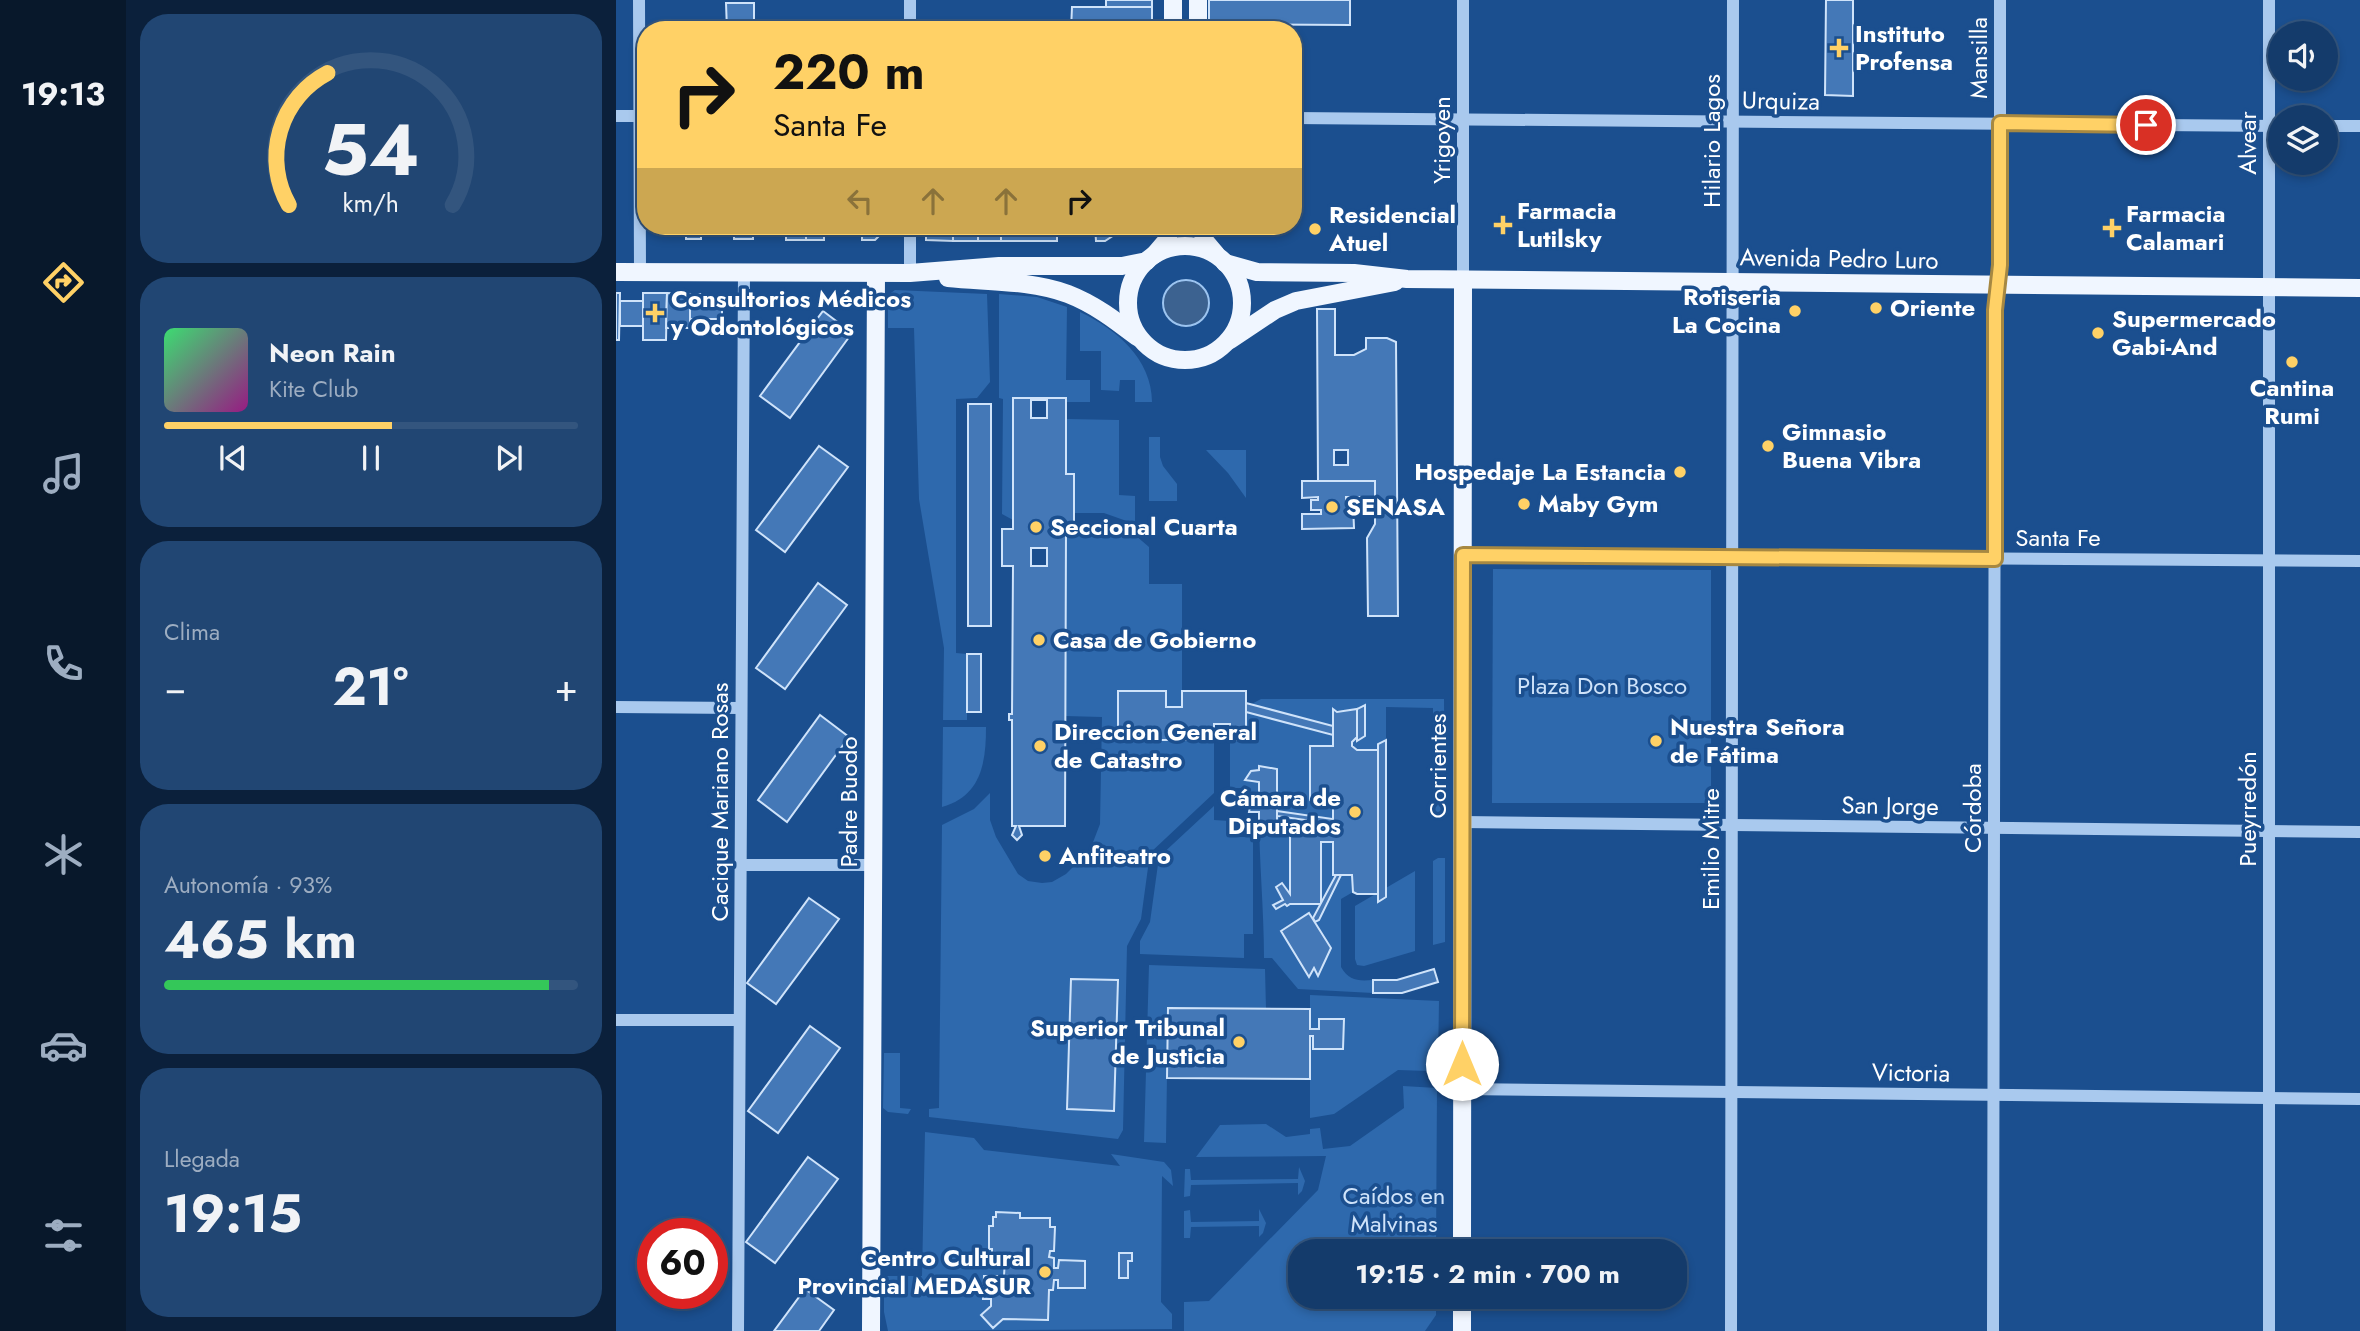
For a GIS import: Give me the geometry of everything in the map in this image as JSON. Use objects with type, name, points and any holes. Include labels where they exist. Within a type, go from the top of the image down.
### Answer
[{"type":"main road","points":[[1173,0],[1173,21]]},
{"type":"main road","points":[[1198,0],[1198,21]]},
{"type":"main road","points":[[1145,344],[1135,329],[1129,302],[1135,276],[1168,235]]},
{"type":"main road","points":[[616,272],[910,274],[1035,286],[1058,291],[1099,309],[1168,358],[1186,360],[1204,357],[1227,342],[1237,326],[1242,307],[1237,279],[1203,235]]},
{"type":"main road","points":[[910,274],[999,266],[1122,266],[1151,258],[1172,248],[1191,247],[1222,260]]},
{"type":"main road","name":"Avenida Pedro Luro","points":[[1222,260],[1257,272],[1354,273],[1407,279],[2360,288]]},
{"type":"main road","name":"Padre Buodo","points":[[871,1331],[876,273]]},
{"type":"main road","name":"Avenida Pedro Luro","points":[[1227,342],[1275,310],[1300,299],[1407,279]]},
{"type":"main road","name":"Corrientes","points":[[1462,1239],[1463,280]]},
{"type":"main road","points":[[1462,1309],[1462,1331]]},
{"type":"street","points":[[639,0],[640,21]]},
{"type":"street","points":[[910,0],[910,21]]},
{"type":"street","name":"Yrigoyen","points":[[1463,0],[1463,280]]},
{"type":"street","name":"Hilario Lagos","points":[[1732,0],[1732,282]]},
{"type":"street","name":"Mansilla","points":[[1998,285],[2000,0]]},
{"type":"street","name":"Alvear","points":[[2269,0],[2274,105]]},
{"type":"street","points":[[616,116],[637,116]]},
{"type":"street","name":"Urquiza","points":[[1302,118],[2268,126]]},
{"type":"street","points":[[2338,126],[2360,126]]},
{"type":"street","name":"Alvear","points":[[2269,287],[2273,175]]},
{"type":"street","points":[[639,272],[640,235]]},
{"type":"street","points":[[910,235],[910,274]]},
{"type":"street","name":"Cacique Mariano Rosas","points":[[738,1331],[744,272]]},
{"type":"street","name":"Emilio Mitre","points":[[1731,1331],[1732,282]]},
{"type":"street","name":"Córdoba","points":[[1993,1331],[1995,310],[1998,285]]},
{"type":"street","name":"Pueyrredón","points":[[2269,287],[2269,1331]]},
{"type":"street","name":"Santa Fe","points":[[1463,555],[2360,561]]},
{"type":"street","points":[[616,708],[741,708]]},
{"type":"street","name":"San Jorge","points":[[1462,822],[2360,832]]},
{"type":"street","points":[[740,865],[873,865]]},
{"type":"street","points":[[616,1020],[739,1020]]},
{"type":"street","name":"Victoria","points":[[1462,1089],[2360,1099]]},
{"type":"green space","points":[[895,290],[987,294],[990,382],[977,398],[956,399],[956,653],[967,654],[967,720],[943,720],[944,648],[919,499],[914,328],[888,328],[888,295]]},
{"type":"green space","points":[[999,294],[1037,297],[1067,307],[1066,380],[1090,380],[1090,402],[1066,402],[1065,398],[1013,399],[1013,520],[1002,514],[1003,399],[999,398]]},
{"type":"green space","points":[[1080,312],[1106,327],[1130,347],[1146,372],[1152,402],[1135,402],[1135,380],[1120,380],[1119,391],[1101,390],[1101,351],[1080,351]]},
{"type":"green space","points":[[1066,419],[1119,420],[1119,495],[1135,496],[1135,524],[1104,513],[1066,513]]},
{"type":"green space","points":[[1149,437],[1160,437],[1160,457],[1163,466],[1177,484],[1177,501],[1149,501]]},
{"type":"green space","points":[[1206,450],[1246,450],[1246,498],[1228,473]]},
{"type":"green space","points":[[1066,529],[1104,529],[1135,535],[1149,547],[1149,584],[1182,584],[1182,739],[1214,740],[1214,793],[1150,853],[1141,919],[1127,946],[1123,1130],[1118,1139],[929,1117],[929,1109],[939,1108],[942,825],[974,809],[990,793],[990,820],[996,837],[1018,874],[1028,881],[1042,883],[1052,882],[1066,874],[1090,850],[1100,824],[1102,717],[1065,716]]},
{"type":"green space","name":"Plaza Don Bosco","points":[[1493,569],[1711,570],[1711,803],[1492,803]]},
{"type":"green space","points":[[1261,699],[1444,699],[1445,817],[1433,817],[1433,708],[1386,707],[1386,740],[1378,744],[1378,750],[1357,750],[1352,746],[1352,742],[1357,737],[1357,740],[1365,736],[1365,705],[1352,712],[1333,710],[1333,746],[1310,747],[1310,799],[1314,804],[1333,804],[1333,824],[1290,824],[1290,894],[1282,883],[1276,886],[1283,900],[1274,906],[1276,909],[1285,904],[1321,903],[1321,842],[1333,842],[1333,874],[1352,875],[1353,892],[1341,899],[1341,967],[1354,979],[1373,980],[1373,993],[1298,989],[1272,958],[1264,958],[1259,812],[1249,812],[1249,788],[1230,788],[1230,740],[1246,740],[1246,707]]},
{"type":"green space","points":[[943,727],[986,727],[983,764],[974,786],[966,795],[942,807]]},
{"type":"green space","points":[[1214,806],[1214,820],[1230,821],[1231,837],[1253,837],[1253,934],[1244,934],[1244,958],[1140,954],[1140,941],[1150,922],[1159,857]]},
{"type":"green space","points":[[1445,858],[1445,942],[1433,945],[1433,861]]},
{"type":"green space","points":[[1415,871],[1415,951],[1364,966],[1357,965],[1355,906]]},
{"type":"green space","points":[[1149,965],[1265,969],[1266,1009],[1168,1008],[1166,1143],[1144,1142]]},
{"type":"green space","points":[[1310,995],[1439,1001],[1438,1062],[1428,1071],[1398,1070],[1334,1114],[1310,1118],[1310,1036],[1313,1036],[1314,1049],[1343,1049],[1343,1019],[1320,1019],[1319,1029],[1310,1029]]},
{"type":"green space","points":[[884,1053],[900,1053],[900,1108],[911,1109],[908,1114],[888,1112],[883,1108]]},
{"type":"green space","name":"Caídos en Malvinas","points":[[1403,1086],[1437,1088],[1436,1239],[1288,1239],[1288,1309],[1436,1309],[1436,1315],[1425,1331],[1184,1331],[1184,1302],[1209,1301],[1318,1190],[1326,1156],[1196,1157],[1220,1125],[1266,1124],[1286,1137],[1310,1134],[1310,1129],[1320,1128],[1323,1149],[1350,1146],[1404,1108]]},
{"type":"green space","points":[[925,1132],[974,1138],[984,1150],[1120,1166],[1111,1154],[1164,1162],[1171,1170],[1173,1186],[1162,1176],[1161,1302],[1172,1314],[1172,1329],[888,1331],[884,1312],[884,1276],[922,1276]]},
{"type":"green space","points":[[1299,1167],[1305,1181],[1298,1195],[1298,1183],[1191,1185],[1190,1196],[1184,1197],[1185,1169],[1190,1169],[1191,1180],[1298,1179]]},
{"type":"green space","points":[[1259,1209],[1266,1223],[1259,1237],[1259,1226],[1191,1227],[1190,1238],[1184,1238],[1184,1211],[1190,1210],[1191,1222],[1259,1221]]},
{"type":"shaded area","points":[[1186,280],[1203,286],[1209,303],[1203,320],[1186,326],[1169,320],[1163,303],[1169,286]]},
{"type":"building","points":[[1106,0],[1152,0],[1152,7],[1106,7]]},
{"type":"building","points":[[1209,0],[1350,0],[1350,25],[1302,25],[1302,21],[1209,21]]},
{"type":"building","name":"Instituto Profensa","points":[[1826,0],[1853,0],[1853,96],[1825,95]]},
{"type":"building","points":[[726,3],[754,3],[754,21],[727,21]]},
{"type":"building","points":[[1072,7],[1152,7],[1152,21],[1071,21]]},
{"type":"building","points":[[686,235],[701,235],[701,239],[686,239]]},
{"type":"building","points":[[734,235],[753,235],[753,239],[734,239]]},
{"type":"building","points":[[786,235],[806,235],[806,240],[786,240]]},
{"type":"building","points":[[806,235],[824,235],[824,240],[806,240]]},
{"type":"building","points":[[862,235],[880,235],[875,240],[862,240]]},
{"type":"building","points":[[926,235],[953,235],[953,241],[926,240]]},
{"type":"building","points":[[953,235],[978,235],[978,241],[953,241]]},
{"type":"building","points":[[978,235],[1001,235],[1001,241],[978,241]]},
{"type":"building","points":[[1001,235],[1057,235],[1057,241],[1001,241]]},
{"type":"building","points":[[1096,235],[1114,235],[1105,241],[1096,241]]},
{"type":"building","points":[[616,293],[620,293],[619,340],[616,340]]},
{"type":"building","name":"Consultorios Médicos y Odontológicos","points":[[643,293],[667,293],[666,340],[643,340]]},
{"type":"building","points":[[667,293],[690,294],[690,328],[666,328]]},
{"type":"building","points":[[690,294],[712,294],[722,302],[722,319],[690,319]]},
{"type":"building","points":[[620,301],[643,301],[643,326],[620,326]]},
{"type":"building","points":[[1317,309],[1335,309],[1335,355],[1354,355],[1366,349],[1366,338],[1387,338],[1396,342],[1398,616],[1368,616],[1367,538],[1375,524],[1375,481],[1318,481]],"holes":[[[1334,450],[1348,450],[1348,465],[1334,465]]]},
{"type":"building","points":[[823,311],[852,333],[790,418],[760,396]]},
{"type":"building","name":"Casa de Gobierno","points":[[1013,398],[1066,398],[1066,474],[1074,474],[1074,529],[1066,529],[1065,826],[1019,826],[1022,835],[1017,840],[1012,835],[1016,826],[1012,826],[1012,720],[1009,720],[1009,714],[1012,714],[1013,566],[1002,566],[1002,529],[1013,529]],"holes":[[[1031,400],[1047,400],[1047,418],[1031,418]],[[1031,548],[1047,548],[1047,566],[1031,566]]]},
{"type":"building","points":[[968,404],[991,404],[991,626],[968,626]]},
{"type":"building","points":[[819,446],[848,467],[785,552],[756,530]]},
{"type":"building","name":"SENASA","points":[[1302,481],[1375,481],[1375,497],[1346,497],[1346,504],[1353,504],[1354,528],[1302,529],[1302,514],[1321,514],[1321,510],[1311,510],[1311,500],[1318,500],[1318,497],[1302,498]]},
{"type":"building","points":[[818,583],[847,605],[785,689],[756,668]]},
{"type":"building","points":[[967,654],[981,654],[981,712],[967,712]]},
{"type":"building","points":[[1118,691],[1166,691],[1166,707],[1182,707],[1182,691],[1246,691],[1246,740],[1230,740],[1230,724],[1214,724],[1214,740],[1118,740]]},
{"type":"building","points":[[1246,703],[1333,726],[1333,735],[1246,712]]},
{"type":"building","points":[[1365,705],[1365,736],[1357,741],[1357,709]]},
{"type":"building","name":"Cámara de Diputados","points":[[1333,709],[1337,712],[1357,709],[1357,737],[1352,746],[1357,750],[1378,750],[1378,894],[1357,894],[1353,892],[1352,875],[1333,875],[1333,842],[1321,842],[1321,904],[1285,904],[1276,909],[1273,905],[1283,900],[1276,887],[1282,883],[1290,894],[1290,824],[1333,824],[1333,804],[1314,804],[1310,800],[1310,746],[1333,746]]},
{"type":"building","points":[[820,715],[849,737],[787,822],[758,800]]},
{"type":"building","points":[[1386,740],[1386,897],[1378,902],[1378,744]]},
{"type":"building","points":[[1259,766],[1277,769],[1277,823],[1259,823],[1259,812],[1249,812],[1251,802],[1259,793],[1259,782],[1245,780],[1251,771],[1259,770]]},
{"type":"building","points":[[1277,811],[1333,819],[1333,824],[1277,816]]},
{"type":"building","points":[[1336,875],[1341,875],[1319,920],[1315,922],[1313,918]]},
{"type":"building","points":[[809,898],[839,919],[776,1004],[747,983]]},
{"type":"building","points":[[1309,913],[1331,948],[1318,976],[1314,968],[1309,977],[1281,931]]},
{"type":"building","points":[[1434,969],[1438,982],[1402,993],[1373,993],[1373,980],[1397,980]]},
{"type":"building","points":[[1071,979],[1118,980],[1114,1111],[1067,1109]]},
{"type":"building","name":"Superior Tribunal de Justicia","points":[[1168,1008],[1310,1009],[1310,1029],[1319,1029],[1319,1019],[1344,1019],[1343,1049],[1313,1049],[1313,1036],[1310,1036],[1310,1079],[1167,1078]]},
{"type":"building","points":[[810,1026],[840,1048],[778,1133],[748,1111]]},
{"type":"building","points":[[808,1157],[838,1179],[775,1263],[746,1242]]},
{"type":"building","name":"Centro Cultural Provincial MEDASUR","points":[[996,1212],[1020,1213],[1020,1218],[1050,1218],[1050,1227],[1055,1227],[1054,1251],[1050,1251],[1049,1257],[1054,1258],[1054,1268],[1058,1268],[1059,1260],[1085,1261],[1085,1288],[1058,1288],[1058,1280],[1054,1280],[1053,1290],[1049,1290],[1048,1320],[1003,1319],[993,1328],[981,1315],[991,1306],[991,1299],[983,1299],[984,1276],[1004,1276],[1005,1259],[992,1258],[992,1249],[989,1249],[989,1226],[993,1226]]},
{"type":"building","points":[[1119,1253],[1132,1253],[1132,1261],[1128,1261],[1128,1278],[1119,1278]]},
{"type":"building","points":[[805,1289],[834,1310],[819,1331],[774,1331]]},
{"type":"place","name":"Instituto Profensa","points":[[1839,48]]},
{"type":"place","name":"Farmacia Lutilsky","points":[[1503,225]]},
{"type":"place","name":"Farmacia Calamari","points":[[2112,228]]},
{"type":"place","name":"Residencial Atuel","points":[[1315,229]]},
{"type":"place","name":"Oriente","points":[[1876,308]]},
{"type":"place","name":"Rotiseria La Cocina","points":[[1795,311]]},
{"type":"place","name":"Consultorios Médicos y Odontológicos","points":[[655,313]]},
{"type":"place","name":"Supermercado Gabi-And","points":[[2098,333]]},
{"type":"place","name":"Cantina Rumi","points":[[2292,362]]},
{"type":"place","name":"Gimnasio Buena Vibra","points":[[1768,446]]},
{"type":"place","name":"Hospedaje La Estancia","points":[[1680,472]]},
{"type":"place","name":"Maby Gym","points":[[1524,504]]},
{"type":"place","name":"SENASA","points":[[1332,507]]},
{"type":"place","name":"Seccional Cuarta","points":[[1036,527]]},
{"type":"place","name":"Casa de Gobierno","points":[[1039,640]]},
{"type":"place","name":"Nuestra Señora de Fátima","points":[[1656,741]]},
{"type":"place","name":"Direccion General de Catastro","points":[[1040,746]]},
{"type":"place","name":"Cámara de Diputados","points":[[1355,812]]},
{"type":"place","name":"Anfiteatro","points":[[1045,856]]},
{"type":"place","name":"Superior Tribunal de Justicia","points":[[1239,1042]]},
{"type":"place","name":"Centro Cultural Provincial MEDASUR","points":[[1045,1272]]},
{"type":"route","points":[[1462,1064],[1463,555],[1995,559],[1995,310],[2000,265],[2000,123],[2146,125]]}]
